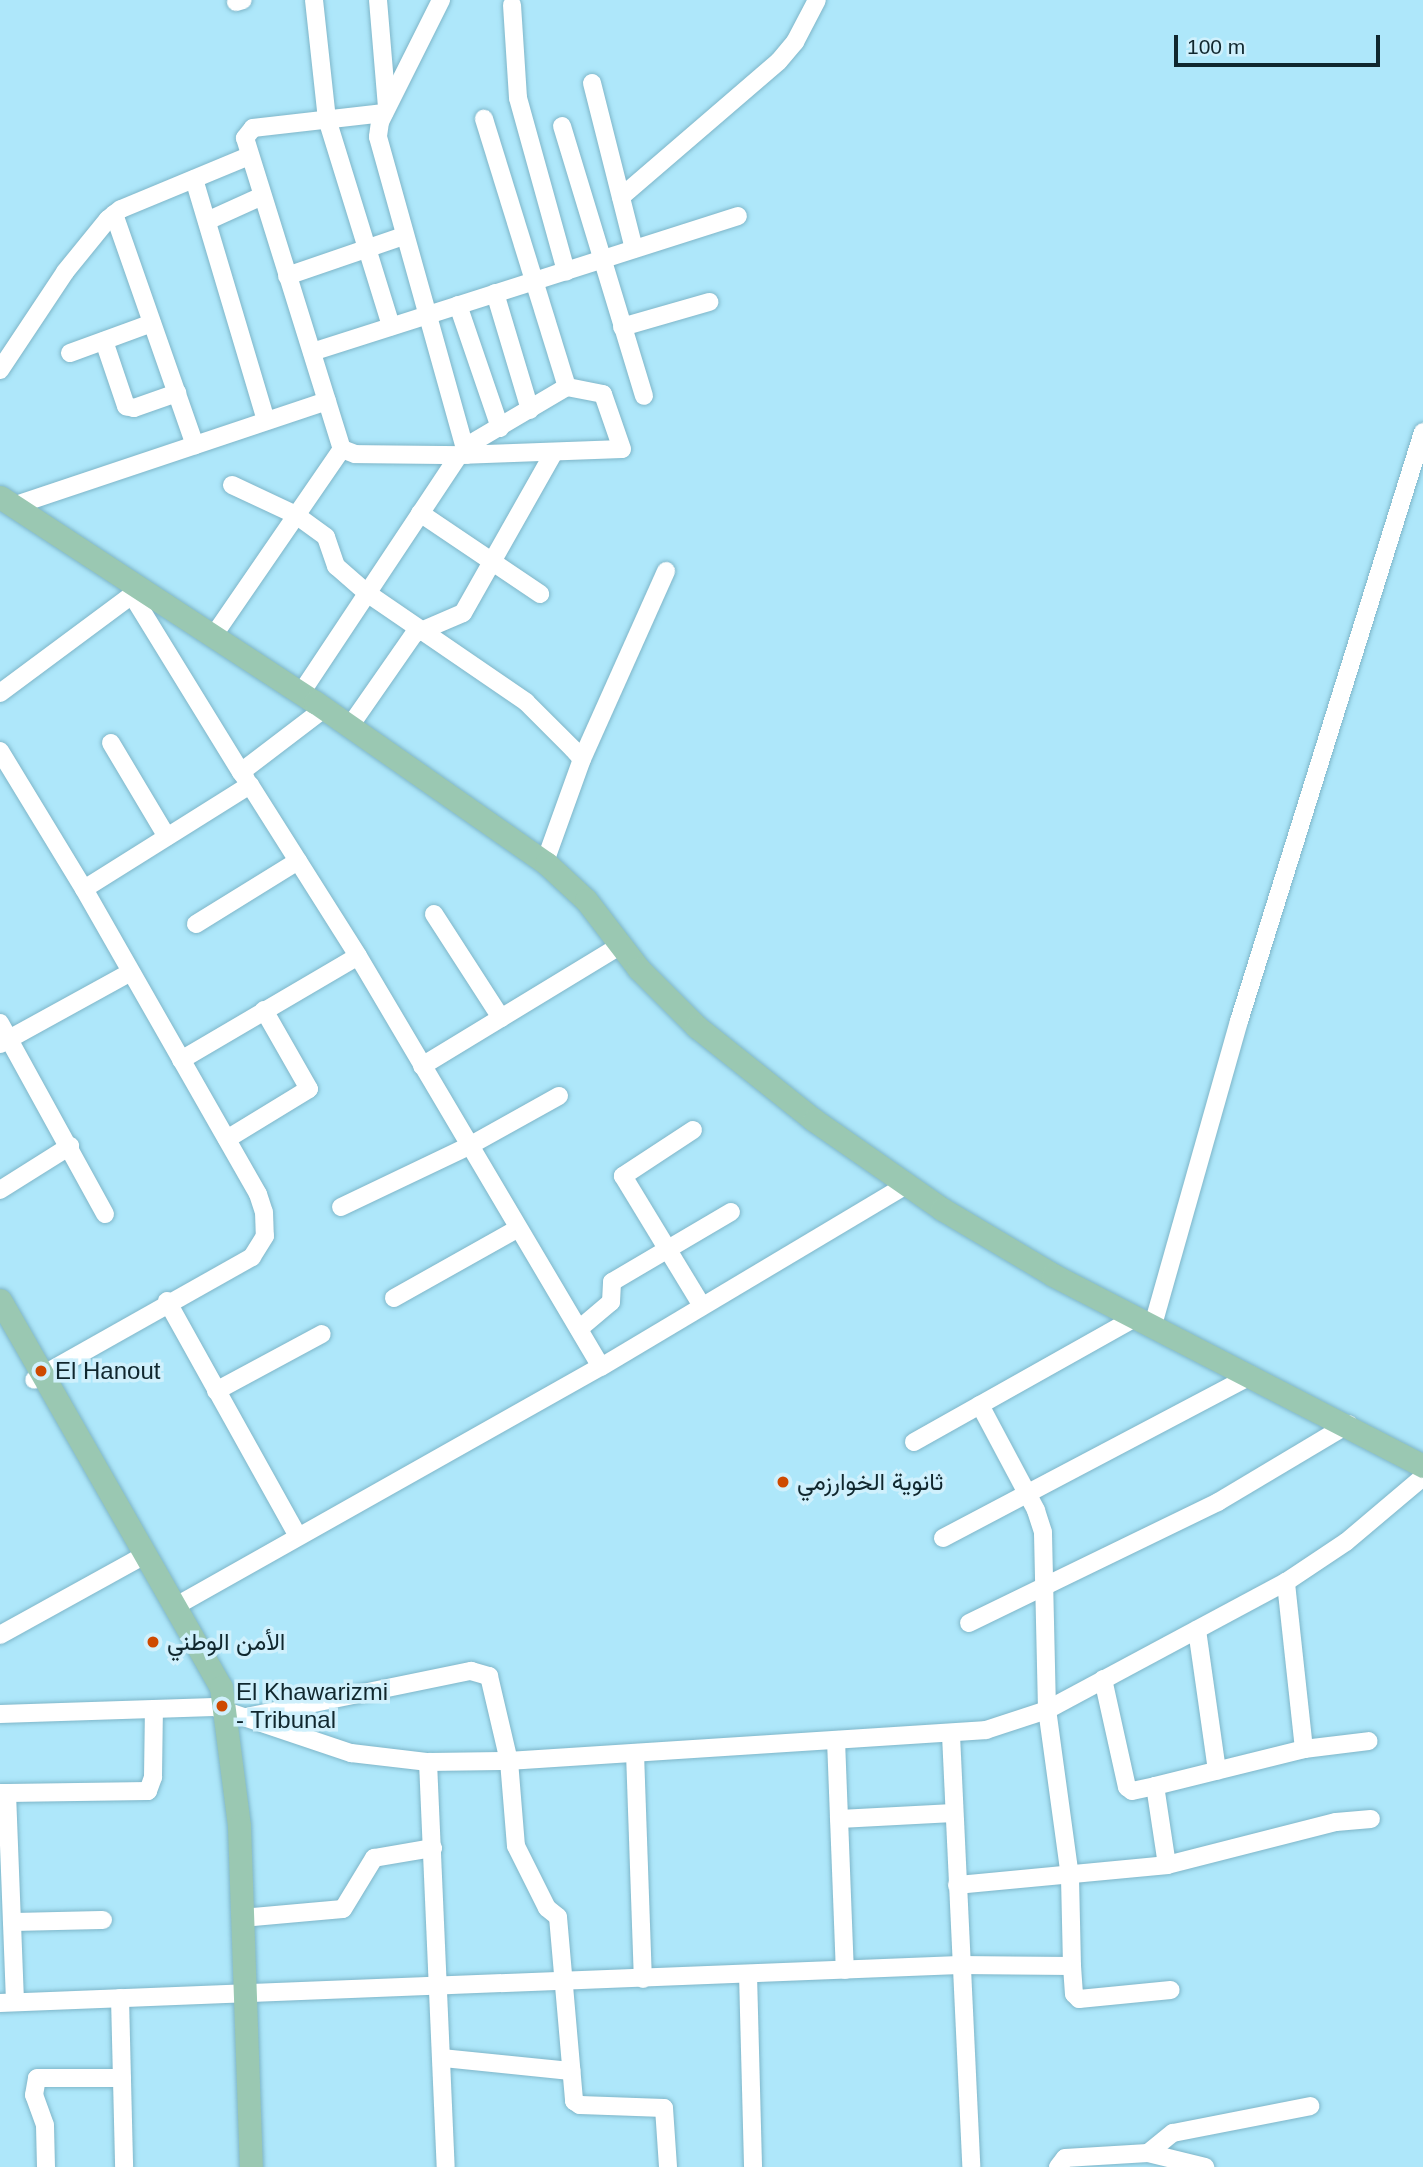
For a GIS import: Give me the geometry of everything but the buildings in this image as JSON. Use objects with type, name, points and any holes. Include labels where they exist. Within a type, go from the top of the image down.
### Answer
[{"type":"main road","points":[[6,501],[136,592],[214,635],[325,708],[545,862],[586,900],[621,945],[697,1027],[814,1120],[908,1184],[985,1236],[1423,1465]]},
{"type":"main road","points":[[0,1300],[136,1560],[229,1712],[238,1996],[251,2167]]},
{"type":"main road","points":[[0,1322],[39,1377],[176,1606],[221,1687],[229,1712],[242,1918],[238,1996],[236,2167]]},
{"type":"street","points":[[314,0],[327,119],[391,326]]},
{"type":"street","points":[[379,0],[386,110],[379,149],[464,452]]},
{"type":"street","points":[[386,110],[441,0]]},
{"type":"street","points":[[621,197],[779,61],[795,43],[817,0]]},
{"type":"street","points":[[512,5],[518,98],[566,271]]},
{"type":"street","points":[[593,83],[634,249]]},
{"type":"street","points":[[342,449],[249,156],[247,131],[386,110]]},
{"type":"street","points":[[484,119],[568,387]]},
{"type":"street","points":[[562,126],[644,396]]},
{"type":"street","points":[[0,370],[88,240],[114,214],[249,156]]},
{"type":"street","points":[[194,179],[266,421]]},
{"type":"street","points":[[207,221],[262,196]]},
{"type":"street","points":[[114,214],[195,445]]},
{"type":"street","points":[[312,352],[738,216]]},
{"type":"street","points":[[287,276],[404,236]]},
{"type":"street","points":[[495,293],[530,410]]},
{"type":"street","points":[[622,327],[709,302]]},
{"type":"street","points":[[458,305],[500,428]]},
{"type":"street","points":[[70,353],[152,323]]},
{"type":"street","points":[[104,341],[126,407],[134,408],[177,393]]},
{"type":"street","points":[[301,693],[420,513],[464,452],[568,387],[603,394],[624,445],[619,452],[554,454],[464,452],[355,454],[342,449]]},
{"type":"street","points":[[6,501],[195,445],[327,401]]},
{"type":"street","points":[[914,1443],[980,1405],[1145,1321],[1423,432]]},
{"type":"street","points":[[214,635],[342,449]]},
{"type":"street","points":[[350,726],[419,629],[463,613],[554,454]]},
{"type":"street","points":[[232,485],[296,515],[326,537],[336,566],[368,593],[526,702],[582,760]]},
{"type":"street","points":[[420,513],[540,594]]},
{"type":"street","points":[[545,862],[582,760],[666,571]]},
{"type":"street","points":[[0,693],[136,592],[246,779],[358,956],[601,1367]]},
{"type":"street","points":[[84,889],[167,837],[246,779],[325,708]]},
{"type":"street","points":[[111,743],[167,837]]},
{"type":"street","points":[[0,751],[84,889],[258,1194],[264,1212],[262,1243],[252,1257],[167,1301],[39,1377]]},
{"type":"street","points":[[196,924],[298,861]]},
{"type":"street","points":[[434,914],[501,1018]]},
{"type":"street","points":[[422,1066],[621,945]]},
{"type":"street","points":[[181,1060],[358,956]]},
{"type":"street","points":[[105,1214],[70,1146],[3,1035],[130,973]]},
{"type":"street","points":[[227,1139],[309,1089],[264,1010]]},
{"type":"street","points":[[341,1207],[469,1146],[559,1096]]},
{"type":"street","points":[[693,1130],[624,1173],[702,1306]]},
{"type":"street","points":[[0,1189],[70,1146]]},
{"type":"street","points":[[176,1606],[297,1535],[601,1367],[908,1184]]},
{"type":"street","points":[[579,1329],[611,1302],[612,1282],[731,1212]]},
{"type":"street","points":[[394,1298],[517,1229]]},
{"type":"street","points":[[167,1301],[297,1535]]},
{"type":"street","points":[[216,1391],[322,1334]]},
{"type":"street","points":[[943,1538],[1252,1375]]},
{"type":"street","points":[[980,1405],[1041,1522],[1047,1710],[1070,1877],[1074,1994],[1080,1999],[1171,1990]]},
{"type":"street","points":[[969,1623],[1218,1502],[1349,1424]]},
{"type":"street","points":[[229,1712],[351,1753],[428,1762],[509,1761],[635,1754],[951,1735],[986,1730],[1047,1710],[1286,1583],[1346,1542],[1423,1476]]},
{"type":"street","points":[[0,1635],[136,1560]]},
{"type":"street","points":[[1286,1583],[1304,1749]]},
{"type":"street","points":[[1197,1630],[1217,1771]]},
{"type":"street","points":[[0,1714],[154,1709],[229,1712],[479,1671],[489,1676],[509,1761],[516,1846],[547,1909],[558,1917],[576,2103],[666,2110],[668,2167]]},
{"type":"street","points":[[1103,1679],[1127,1787],[1132,1791],[1304,1749],[1369,1741]]},
{"type":"street","points":[[154,1709],[153,1777],[148,1791],[4,1793],[5,1874],[12,1922],[7,2002],[238,1996],[959,1965],[1072,1966]]},
{"type":"street","points":[[951,1735],[959,1965],[971,2167]]},
{"type":"street","points":[[836,1740],[845,1970]]},
{"type":"street","points":[[635,1754],[643,1979]]},
{"type":"street","points":[[428,1762],[441,1988],[446,2167]]},
{"type":"street","points":[[1155,1786],[1167,1865]]},
{"type":"street","points":[[839,1819],[954,1813]]},
{"type":"street","points":[[957,1885],[1070,1877],[1167,1865],[1336,1822],[1371,1819]]},
{"type":"street","points":[[242,1918],[343,1909],[374,1858],[433,1847]]},
{"type":"street","points":[[12,1922],[103,1920]]},
{"type":"street","points":[[748,1974],[753,2167]]},
{"type":"street","points":[[120,1998],[124,2167]]},
{"type":"street","points":[[443,2058],[571,2071]]},
{"type":"street","points":[[46,2167],[45,2125],[34,2095],[37,2078],[122,2078]]},
{"type":"street","points":[[1148,2153],[1173,2133],[1310,2106]]},
{"type":"street","points":[[1058,2167],[1065,2158],[1148,2153],[1205,2167]]},
{"type":"place","name":"El Hanout","points":[[41,1371]]},
{"type":"place","name":"ثانوية الخوارزمي","points":[[783,1482]]},
{"type":"place","name":"الأمن الوطني","points":[[153,1642]]},
{"type":"place","name":"El Khawarizmi - Tribunal","points":[[222,1706]]}]
